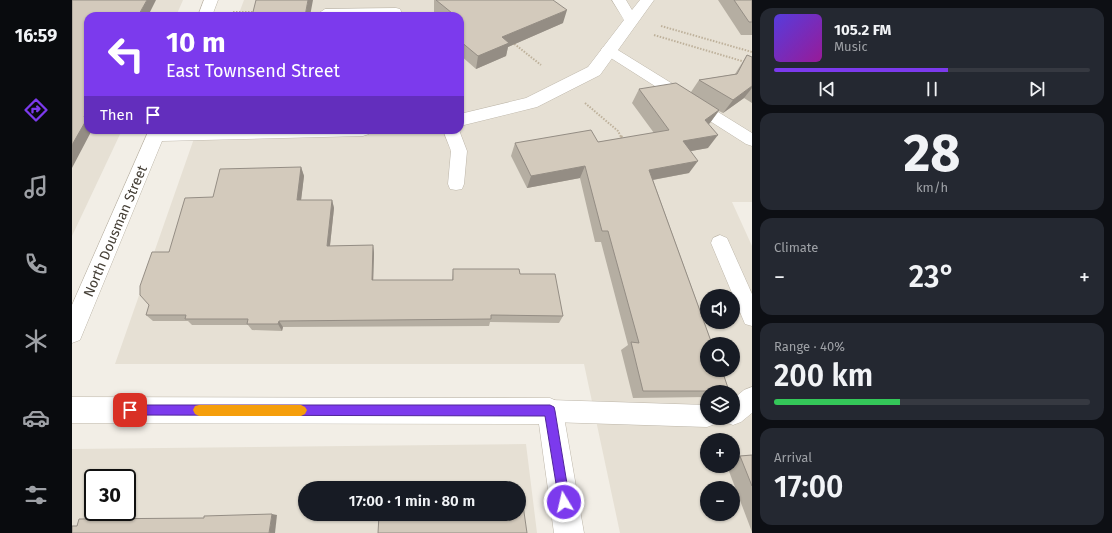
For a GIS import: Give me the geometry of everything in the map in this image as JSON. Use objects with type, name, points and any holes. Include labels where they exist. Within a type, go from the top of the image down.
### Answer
[{"type":"street","points":[[206,12],[211,0]]},
{"type":"street","points":[[619,0],[631,20]]},
{"type":"street","points":[[464,119],[531,103],[594,70],[647,0]]},
{"type":"street","name":"North Dousman Street","points":[[72,332],[156,134]]},
{"type":"street","points":[[72,410],[550,411],[570,533]]},
{"type":"lane","points":[[608,50],[752,140]]},
{"type":"lane","points":[[453,134],[459,151],[456,184]]},
{"type":"lane","points":[[720,243],[752,317]]},
{"type":"lane","points":[[740,408],[752,398]]},
{"type":"lane","points":[[550,411],[700,416]]},
{"type":"path","points":[[233,12],[260,12]]},
{"type":"path","points":[[661,26],[752,52]]},
{"type":"path","points":[[654,35],[752,64]]},
{"type":"path","points":[[511,41],[541,65]]},
{"type":"path","points":[[580,98],[618,131],[625,143]]},
{"type":"shaded area","points":[[72,0],[183,0],[178,12],[84,12],[84,134],[120,134],[72,236]]},
{"type":"shaded area","points":[[244,0],[752,0],[752,202],[732,202],[752,246],[752,533],[620,533],[584,364],[115,364],[196,134],[464,134],[464,12],[240,12]]},
{"type":"shaded area","points":[[526,444],[537,533],[72,533],[72,449]]},
{"type":"building","points":[[72,0],[147,0],[140,12],[84,12],[84,124],[72,145]]},
{"type":"building","points":[[256,0],[308,0],[306,12],[253,12]]},
{"type":"building","points":[[436,0],[553,0],[567,10],[502,37],[509,43],[478,56],[464,44],[464,12],[451,12]]},
{"type":"building","points":[[734,0],[752,0],[752,22],[749,22]]},
{"type":"building","points":[[747,55],[752,57],[752,86],[733,100],[699,80],[737,74]]},
{"type":"building","points":[[676,83],[719,110],[705,120],[718,135],[683,141],[698,161],[649,170],[700,311],[700,329],[707,329],[709,337],[700,337],[700,377],[724,377],[727,385],[700,385],[700,391],[643,391],[631,342],[639,343],[608,231],[602,231],[585,166],[531,176],[515,143],[591,130],[598,142],[669,130],[639,89]]},
{"type":"building","points":[[301,167],[297,200],[332,200],[327,246],[373,245],[372,280],[453,280],[453,269],[519,269],[520,274],[555,274],[563,316],[491,315],[491,319],[279,321],[278,324],[247,324],[248,319],[185,319],[186,315],[146,315],[149,305],[140,295],[140,286],[152,252],[169,252],[185,198],[213,197],[220,169]]},
{"type":"building","points":[[752,455],[752,486],[740,456]]},
{"type":"building","points":[[272,514],[269,533],[72,533],[72,526],[77,526],[79,519],[84,519],[84,521],[136,521],[136,519],[204,518],[204,516]]},
{"type":"building","points":[[379,521],[525,521],[527,533],[378,533]]},
{"type":"slow traffic","points":[[199,410],[301,410]]},
{"type":"route","points":[[130,410],[550,411],[564,502]]}]
